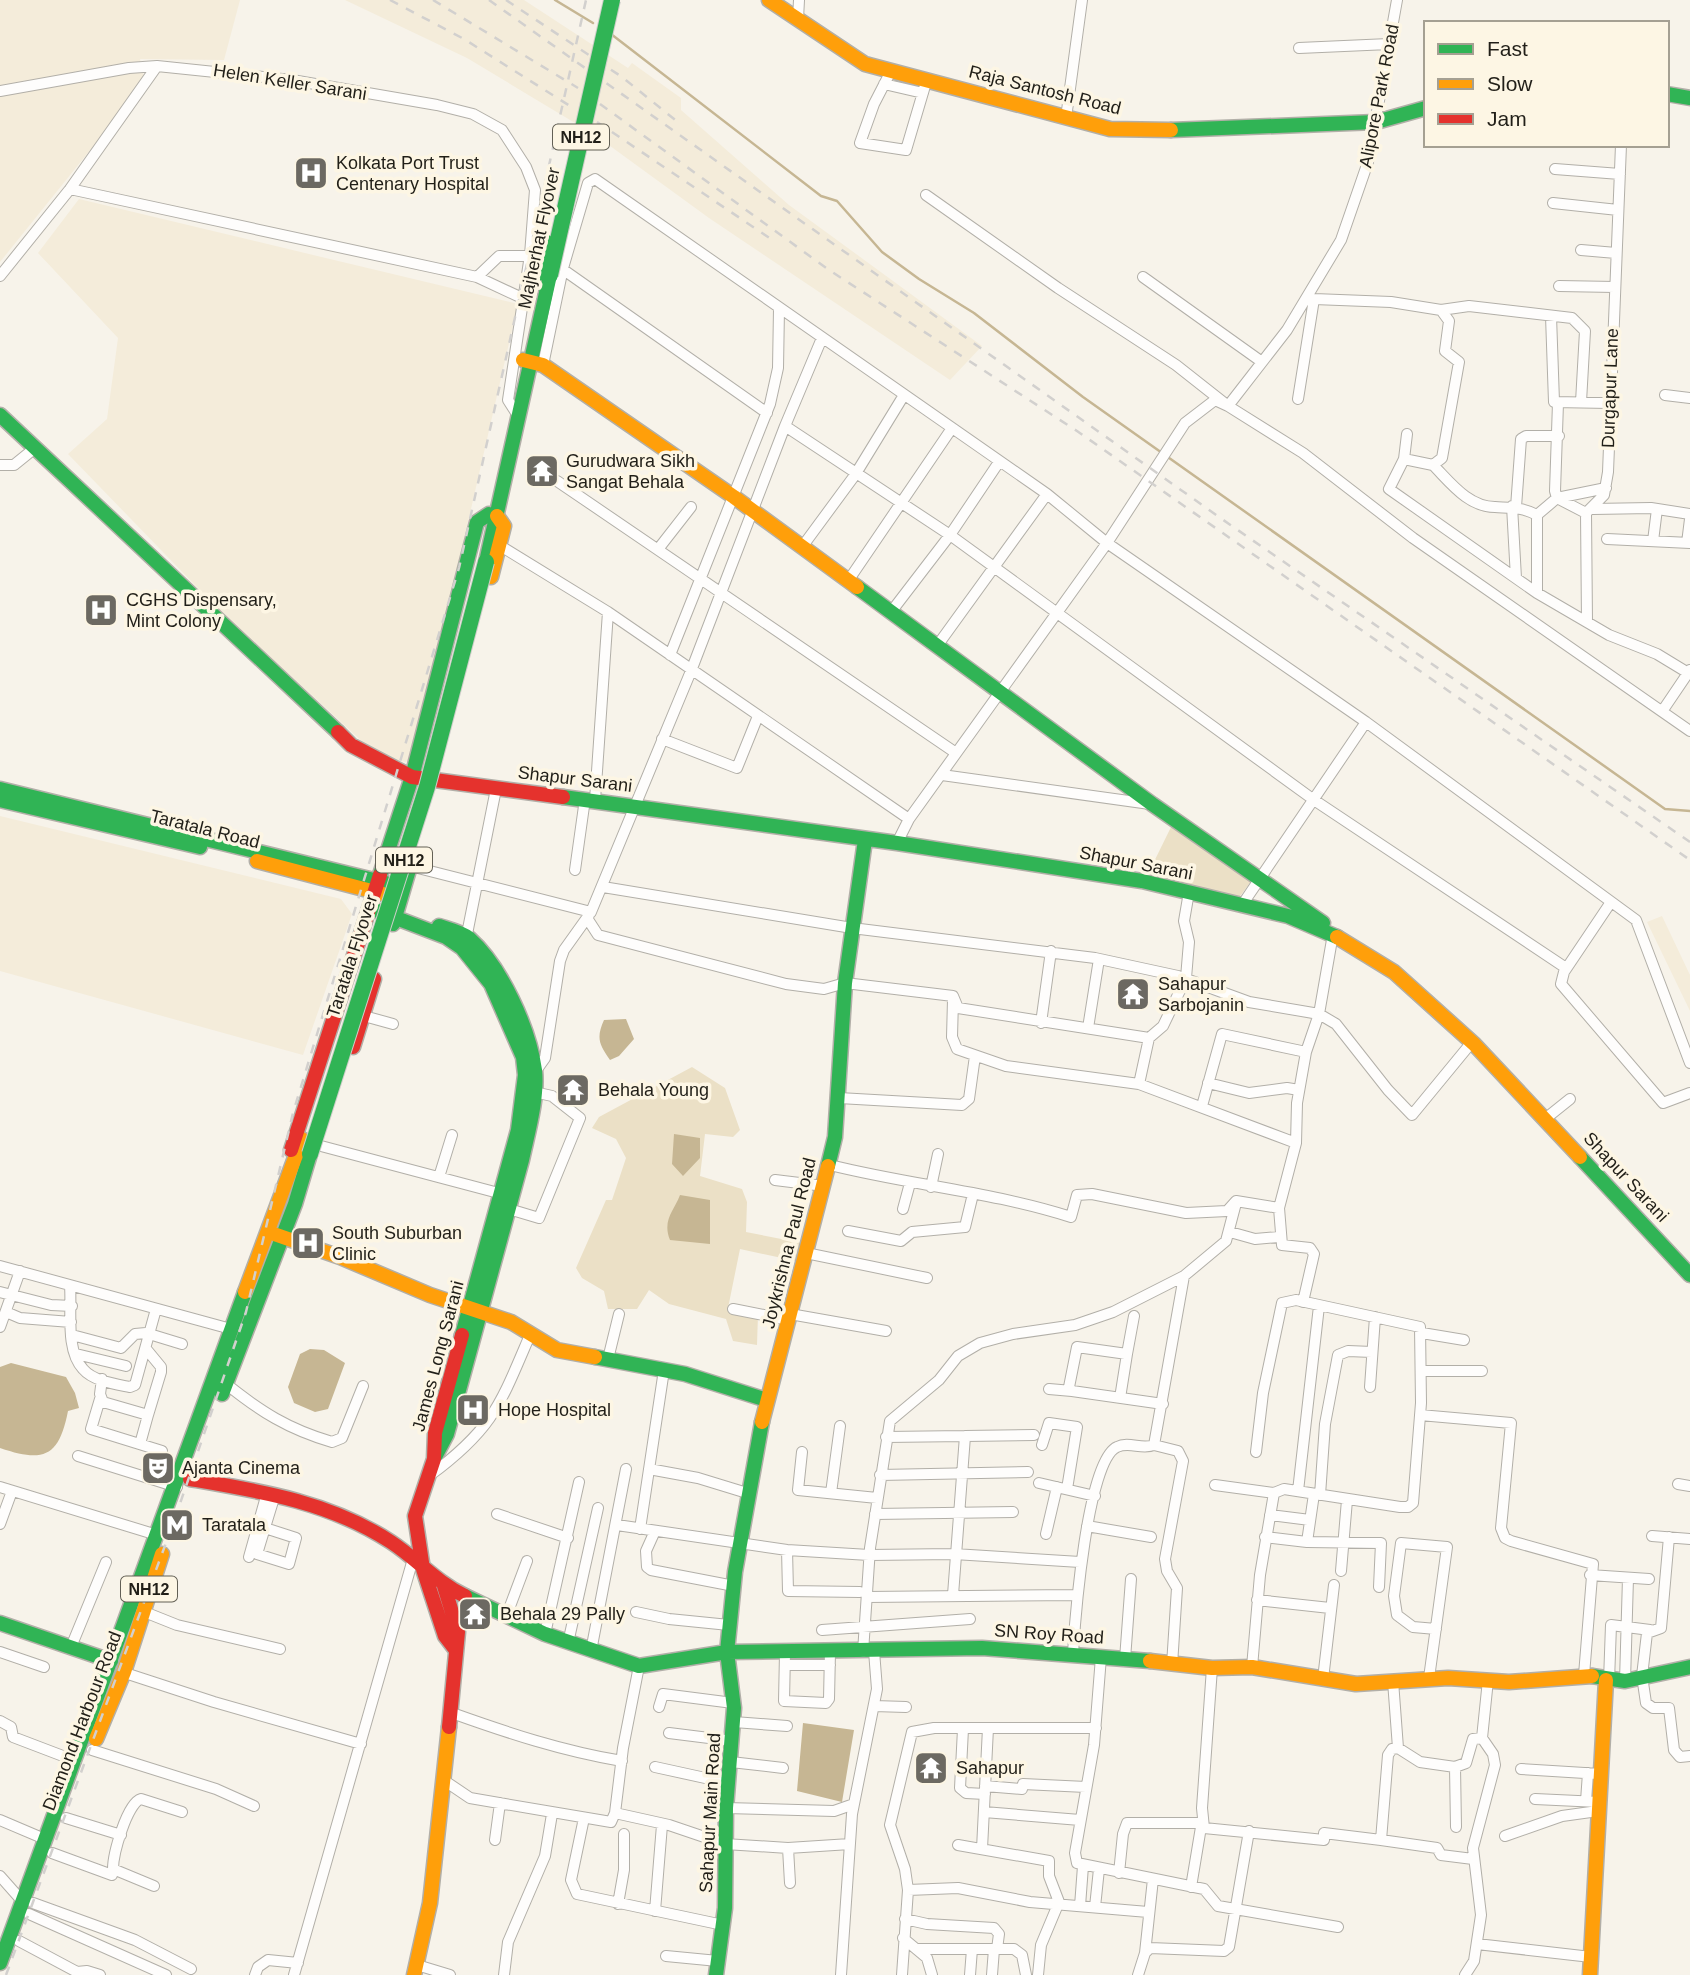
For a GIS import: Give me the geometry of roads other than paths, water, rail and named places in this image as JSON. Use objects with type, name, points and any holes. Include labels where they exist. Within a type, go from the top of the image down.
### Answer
[{"type":"main road","name":"Majherhat Flyover","points":[[533,363],[603,0]]},
{"type":"main road","name":"Majherhat Flyover","points":[[550,272],[612,0]]},
{"type":"main road","name":"Raja Santosh Road","points":[[769,0],[888,77],[1111,129],[1157,131],[1376,122],[1424,109]]},
{"type":"main road","points":[[1669,94],[1690,98]]},
{"type":"main road","points":[[533,363],[734,497],[1152,804],[1323,923],[1333,934]]},
{"type":"main road","name":"NH12","points":[[493,515],[515,411],[533,363]]},
{"type":"main road","name":"NH12","points":[[493,515],[533,363]]},
{"type":"main road","name":"Shapur Sarani","points":[[0,415],[351,745],[412,777],[897,843],[1142,881],[1288,916],[1333,934],[1394,972],[1472,1042],[1690,1275]]},
{"type":"main road","points":[[288,1201],[281,1185],[412,777],[477,522],[493,515],[504,526],[437,781],[364,1016],[315,1150]]},
{"type":"main road","name":"Taratala Flyover","points":[[288,1201],[315,1150],[427,786],[493,515]]},
{"type":"main road","name":"Taratala Flyover","points":[[288,1201],[302,1139],[421,780],[482,558]]},
{"type":"main road","points":[[0,789],[348,872],[374,896],[400,902],[446,937],[465,942],[493,966],[523,1057],[525,1075],[507,1200]]},
{"type":"main road","name":"Taratala Road","points":[[0,800],[374,896]]},
{"type":"main road","name":"Joykrishna Paul Road","points":[[727,1652],[747,1493],[767,1400],[830,1165],[839,1098],[845,983],[865,840]]},
{"type":"main road","points":[[374,896],[400,902]]},
{"type":"main road","points":[[455,1650],[445,1636],[418,1564],[415,1516],[426,1479],[447,1434],[475,1311],[531,1116],[535,1072],[524,1027],[504,997]]},
{"type":"main road","name":"Diamond Harbour Road","points":[[50,1847],[66,1818],[92,1750],[114,1667],[157,1535],[183,1483],[225,1383],[288,1201]]},
{"type":"main road","points":[[276,1235],[475,1311],[511,1322],[557,1350],[712,1381],[767,1400]]},
{"type":"main road","name":"Diamond Harbour Road","points":[[5,1975],[19,1941],[76,1761],[114,1667],[142,1611],[231,1329],[276,1235]]},
{"type":"main road","name":"SN Roy Road","points":[[183,1483],[271,1494],[316,1505],[353,1520],[418,1564],[444,1586],[506,1617],[568,1643],[639,1666],[727,1652],[808,1659],[869,1651],[982,1648],[1073,1653],[1212,1668],[1252,1667],[1356,1684],[1429,1678],[1509,1682],[1584,1675],[1613,1681]]},
{"type":"main road","points":[[415,1970],[436,1868],[442,1779],[452,1713],[458,1636],[444,1586]]},
{"type":"main road","points":[[0,1623],[71,1647],[114,1667]]},
{"type":"main road","name":"Sahapur Main Road","points":[[717,1968],[723,1925],[726,1808],[734,1722],[727,1652]]},
{"type":"main road","points":[[1590,1975],[1598,1895],[1594,1773],[1613,1681],[1690,1667]]},
{"type":"main road","name":"Diamond Harbour Road","points":[[0,1963],[29,1906]]},
{"type":"street","points":[[798,19],[799,0]]},
{"type":"street","points":[[1066,118],[1082,0]]},
{"type":"street","name":"Alipore Park Road","points":[[1228,406],[1300,310],[1341,240],[1368,162],[1397,0]]},
{"type":"street","points":[[1299,48],[1389,44]]},
{"type":"street","points":[[0,276],[70,189],[156,66]]},
{"type":"street","name":"Helen Keller Sarani","points":[[0,91],[129,68],[156,66],[292,80],[473,114],[502,130],[511,141],[535,190],[530,255],[508,400],[515,411]]},
{"type":"street","points":[[888,77],[860,144],[906,150],[925,86]]},
{"type":"street","name":"Durgapur Lane","points":[[1589,511],[1606,488],[1621,147]]},
{"type":"street","points":[[1555,169],[1620,174]]},
{"type":"street","points":[[550,272],[588,183],[595,179],[1366,722],[1636,920],[1690,1063]]},
{"type":"street","points":[[70,189],[477,277],[522,298]]},
{"type":"street","points":[[926,195],[1058,288],[1176,365],[1228,406],[1303,453],[1413,538],[1690,731]]},
{"type":"street","points":[[1553,203],[1618,210]]},
{"type":"street","points":[[1581,250],[1616,253]]},
{"type":"street","points":[[477,277],[499,256],[530,255],[550,272],[767,413]]},
{"type":"street","points":[[1143,277],[1262,362]]},
{"type":"street","points":[[1559,286],[1615,288]]},
{"type":"street","points":[[1298,399],[1314,299],[1391,302],[1441,310],[1469,306],[1572,318],[1585,331],[1581,402]]},
{"type":"street","points":[[670,655],[767,413],[778,368],[779,309]]},
{"type":"street","points":[[1433,465],[1442,458],[1459,362],[1445,351],[1449,321],[1441,310]]},
{"type":"street","points":[[1551,316],[1552,399],[1558,403],[1609,403]]},
{"type":"street","points":[[535,1072],[545,1058],[564,950],[589,915],[603,887],[822,338]]},
{"type":"street","points":[[802,547],[855,475],[904,395]]},
{"type":"street","points":[[1665,395],[1690,398]]},
{"type":"street","points":[[897,843],[909,819],[1107,542],[1177,435],[1193,414],[1215,400],[1228,406]]},
{"type":"street","points":[[1557,498],[1558,403]]},
{"type":"street","points":[[785,426],[855,475],[950,535],[1055,615],[1314,800],[1566,968]]},
{"type":"street","points":[[848,581],[951,428]]},
{"type":"street","points":[[1407,434],[1404,459],[1389,489],[1537,593],[1609,635],[1657,654],[1689,672],[1663,710]]},
{"type":"street","points":[[1516,578],[1514,507],[1521,439],[1526,436],[1559,436]]},
{"type":"street","points":[[0,465],[14,465],[36,448]]},
{"type":"street","points":[[1404,459],[1433,465],[1464,496],[1493,508],[1514,507],[1537,515]]},
{"type":"street","points":[[891,612],[950,535],[999,462]]},
{"type":"street","points":[[557,481],[956,753]]},
{"type":"street","points":[[1537,593],[1537,515],[1557,498],[1606,488]]},
{"type":"street","points":[[937,646],[1047,495]]},
{"type":"street","points":[[1557,498],[1589,511],[1657,509],[1690,517],[1689,543],[1607,539]]},
{"type":"street","points":[[659,548],[691,507]]},
{"type":"street","points":[[1653,541],[1657,509]]},
{"type":"street","points":[[1587,622],[1589,511]]},
{"type":"street","points":[[499,545],[608,612],[909,819]]},
{"type":"street","points":[[575,870],[590,800],[608,612]]},
{"type":"street","points":[[662,739],[737,768],[758,716]]},
{"type":"street","points":[[1242,905],[1366,722]]},
{"type":"street","points":[[942,775],[1152,804]]},
{"type":"street","points":[[465,942],[496,789]]},
{"type":"street","points":[[410,866],[589,915],[598,934],[751,978],[824,989],[845,983],[953,996]]},
{"type":"street","points":[[603,887],[852,928],[1099,959],[1186,978],[1249,1002],[1319,1014],[1336,1024],[1388,1090],[1412,1115],[1472,1042]]},
{"type":"street","points":[[1139,1084],[1149,1038],[1163,1026],[1186,978],[1189,942],[1184,920],[1189,892]]},
{"type":"street","points":[[1611,902],[1566,968],[1561,984],[1659,1099],[1668,1104],[1690,1093]]},
{"type":"street","points":[[1303,1302],[1314,1254],[1310,1248],[1282,1245],[1279,1237],[1279,1208],[1296,1143],[1306,1052],[1319,1014],[1333,934]]},
{"type":"street","points":[[1041,1023],[1051,951]]},
{"type":"street","points":[[1088,1028],[1099,959]]},
{"type":"street","points":[[953,996],[958,1008],[1149,1038]]},
{"type":"street","points":[[953,996],[951,1037],[957,1049],[1006,1066],[1139,1084],[1296,1143]]},
{"type":"street","points":[[364,1016],[393,1024]]},
{"type":"street","points":[[1202,1106],[1222,1034],[1306,1052]]},
{"type":"street","points":[[839,1098],[962,1105],[969,1098],[975,1056]]},
{"type":"street","points":[[1208,1083],[1249,1093],[1287,1088],[1300,1090]]},
{"type":"street","points":[[315,1150],[439,1177],[507,1200],[539,1218],[580,1118],[552,1096],[534,1092]]},
{"type":"street","points":[[1545,1119],[1570,1100]]},
{"type":"street","points":[[439,1177],[452,1135]]},
{"type":"street","points":[[931,1187],[938,1154]]},
{"type":"street","points":[[830,1165],[1041,1207],[1071,1217],[1077,1195],[1092,1194],[1186,1213],[1227,1211],[1236,1201]]},
{"type":"street","points":[[775,1180],[824,1186]]},
{"type":"street","points":[[903,1209],[910,1183]]},
{"type":"street","points":[[848,1231],[901,1241],[912,1232],[965,1227],[973,1194]]},
{"type":"street","points":[[1236,1201],[1279,1208]]},
{"type":"street","points":[[841,1975],[854,1804],[874,1706],[863,1594],[890,1421],[939,1380],[958,1356],[980,1343],[1013,1334],[1075,1325],[1113,1312],[1184,1276],[1216,1252],[1230,1232],[1236,1201]]},
{"type":"street","points":[[1230,1232],[1255,1239],[1279,1237]]},
{"type":"street","points":[[806,1253],[927,1278]]},
{"type":"street","points":[[0,1266],[231,1329]]},
{"type":"street","points":[[0,1327],[20,1271]]},
{"type":"street","points":[[1154,1445],[1184,1276]]},
{"type":"street","points":[[70,1286],[72,1335],[76,1354],[84,1370],[102,1379],[133,1386],[147,1350],[156,1310]]},
{"type":"street","points":[[0,1292],[51,1305],[72,1306]]},
{"type":"street","points":[[1215,1485],[1275,1493],[1284,1489],[1408,1507],[1413,1503],[1420,1415],[1420,1327],[1303,1302],[1286,1301],[1279,1308],[1256,1452]]},
{"type":"street","points":[[1298,1492],[1319,1306]]},
{"type":"street","points":[[733,1309],[886,1331]]},
{"type":"street","points":[[6,1312],[30,1319],[71,1322]]},
{"type":"street","points":[[608,1359],[619,1314]]},
{"type":"street","points":[[1120,1398],[1133,1315]]},
{"type":"street","points":[[1370,1387],[1375,1317]]},
{"type":"street","points":[[1422,1333],[1464,1340]]},
{"type":"street","points":[[72,1335],[121,1348],[135,1334],[151,1334],[182,1345]]},
{"type":"street","points":[[426,1479],[457,1457],[491,1420],[508,1389],[530,1335]]},
{"type":"street","points":[[1072,1391],[1069,1387],[1077,1347],[1127,1353]]},
{"type":"street","points":[[140,1444],[161,1372],[147,1350]]},
{"type":"street","points":[[1307,1542],[1338,1355],[1348,1351],[1373,1352]]},
{"type":"street","points":[[76,1354],[126,1366]]},
{"type":"street","points":[[639,1529],[664,1370]]},
{"type":"street","points":[[1421,1371],[1482,1371]]},
{"type":"street","points":[[102,1379],[100,1399],[91,1429],[162,1451]]},
{"type":"street","points":[[225,1383],[264,1414],[304,1434],[332,1442],[342,1438],[363,1386]]},
{"type":"street","points":[[1049,1389],[1163,1404]]},
{"type":"street","points":[[100,1399],[148,1415]]},
{"type":"street","points":[[1420,1415],[1511,1423],[1501,1528],[1505,1538],[1593,1564],[1590,1575],[1584,1675]]},
{"type":"street","points":[[1042,1445],[1047,1424],[1077,1427],[1062,1488],[1046,1534]]},
{"type":"street","points":[[831,1493],[840,1426]]},
{"type":"street","points":[[886,1437],[1034,1435]]},
{"type":"street","points":[[953,1595],[957,1513],[965,1436]]},
{"type":"street","points":[[1073,1653],[1080,1562],[1095,1496],[1112,1451],[1127,1445],[1154,1445],[1178,1451],[1183,1461],[1165,1559],[1167,1571],[1177,1587],[1172,1665]]},
{"type":"street","points":[[803,1452],[797,1489],[877,1499]]},
{"type":"street","points":[[78,1456],[183,1483]]},
{"type":"street","points":[[591,1651],[626,1469]]},
{"type":"street","points":[[649,1469],[698,1478],[747,1493]]},
{"type":"street","points":[[880,1475],[1028,1472]]},
{"type":"street","points":[[545,1634],[579,1482]]},
{"type":"street","points":[[1039,1483],[1095,1496]]},
{"type":"street","points":[[1678,1484],[1690,1486]]},
{"type":"street","points":[[0,1487],[157,1535]]},
{"type":"street","points":[[0,1524],[12,1491]]},
{"type":"street","points":[[1252,1667],[1265,1537],[1275,1493]]},
{"type":"street","points":[[265,1528],[296,1538],[289,1564],[258,1555],[271,1494]]},
{"type":"street","points":[[249,1556],[271,1494]]},
{"type":"street","points":[[1341,1571],[1347,1500]]},
{"type":"street","points":[[568,1643],[598,1508]]},
{"type":"street","points":[[874,1514],[1013,1512]]},
{"type":"street","points":[[497,1514],[568,1538]]},
{"type":"street","points":[[1270,1515],[1311,1520]]},
{"type":"street","points":[[617,1525],[787,1550],[869,1555],[954,1554],[1080,1562]]},
{"type":"street","points":[[1087,1526],[1150,1537]]},
{"type":"street","points":[[655,1531],[646,1551],[647,1567],[650,1570],[734,1586]]},
{"type":"street","points":[[1652,1536],[1690,1539]]},
{"type":"street","points":[[1265,1537],[1307,1542],[1381,1543],[1379,1587]]},
{"type":"street","points":[[1613,1681],[1610,1627],[1625,1625],[1657,1631],[1661,1628],[1669,1537]]},
{"type":"street","points":[[1429,1678],[1436,1629],[1447,1547],[1401,1544],[1394,1596],[1397,1615],[1413,1627],[1436,1629]]},
{"type":"street","points":[[787,1550],[788,1591],[1077,1595]]},
{"type":"street","points":[[506,1617],[527,1561]]},
{"type":"street","points":[[71,1647],[106,1562]]},
{"type":"street","points":[[294,1975],[360,1744],[418,1564]]},
{"type":"street","points":[[1590,1575],[1649,1579]]},
{"type":"street","points":[[1613,1681],[1625,1625],[1628,1578]]},
{"type":"street","points":[[1125,1659],[1131,1579]]},
{"type":"street","points":[[1323,1679],[1329,1608],[1334,1585]]},
{"type":"street","points":[[1257,1600],[1329,1608]]},
{"type":"street","points":[[142,1611],[177,1625],[280,1650]]},
{"type":"street","points":[[636,1612],[681,1621],[729,1625]]},
{"type":"street","points":[[822,1630],[970,1619]]},
{"type":"street","points":[[1650,1630],[1642,1676],[1646,1703],[1653,1708],[1669,1708],[1674,1750],[1680,1757],[1690,1756]]},
{"type":"street","points":[[0,1653],[44,1667]]},
{"type":"street","points":[[1101,1657],[1096,1728],[1075,1860],[1083,1866],[1208,1891],[1218,1906],[1338,1927]]},
{"type":"street","points":[[785,1659],[785,1702],[826,1703],[829,1699],[830,1658]]},
{"type":"street","points":[[442,1779],[470,1798],[608,1823],[614,1820],[639,1666]]},
{"type":"street","points":[[114,1667],[214,1702],[360,1744]]},
{"type":"street","points":[[1191,1887],[1202,1820],[1212,1668]]},
{"type":"street","points":[[1465,1975],[1474,1961],[1477,1944],[1480,1898],[1473,1858],[1474,1842],[1495,1765],[1493,1754],[1482,1738],[1488,1680]]},
{"type":"street","points":[[1393,1681],[1398,1748]]},
{"type":"street","points":[[659,1707],[663,1694],[733,1703]]},
{"type":"street","points":[[874,1706],[906,1707]]},
{"type":"street","points":[[452,1713],[580,1755],[622,1761]]},
{"type":"street","points":[[0,1721],[11,1727],[13,1737],[76,1761]]},
{"type":"street","points":[[734,1722],[787,1726]]},
{"type":"street","points":[[902,1975],[908,1889],[905,1869],[890,1825],[910,1735],[915,1730],[963,1728],[1096,1728]]},
{"type":"street","points":[[963,1728],[960,1788],[966,1793],[1022,1789],[1023,1784],[1086,1787]]},
{"type":"street","points":[[982,1849],[988,1728]]},
{"type":"street","points":[[669,1733],[733,1741]]},
{"type":"street","points":[[1381,1840],[1388,1755],[1392,1749],[1398,1748],[1420,1762],[1455,1767],[1466,1763],[1473,1739],[1482,1738]]},
{"type":"street","points":[[92,1750],[205,1786],[254,1806]]},
{"type":"street","points":[[731,1762],[783,1768]]},
{"type":"street","points":[[654,1767],[729,1783]]},
{"type":"street","points":[[1455,1767],[1456,1827]]},
{"type":"street","points":[[1521,1769],[1594,1773]]},
{"type":"street","points":[[1535,1799],[1595,1805]]},
{"type":"street","points":[[153,1886],[113,1869],[121,1835],[135,1800],[182,1812]]},
{"type":"street","points":[[495,1840],[500,1803]]},
{"type":"street","points":[[726,1808],[834,1811],[854,1804]]},
{"type":"street","points":[[1505,1836],[1595,1805]]},
{"type":"street","points":[[984,1812],[1080,1820]]},
{"type":"street","points":[[615,1813],[726,1844],[788,1848],[850,1844]]},
{"type":"street","points":[[504,1975],[508,1942],[545,1856],[552,1814]]},
{"type":"street","points":[[66,1818],[121,1835]]},
{"type":"street","points":[[584,1818],[571,1883],[577,1894],[723,1925]]},
{"type":"street","points":[[0,1820],[50,1847],[112,1875]]},
{"type":"street","points":[[1202,1820],[1204,1828],[1248,1830],[1324,1840],[1324,1833],[1437,1848],[1441,1854],[1473,1858]]},
{"type":"street","points":[[1119,1873],[1124,1826],[1127,1823],[1202,1820]]},
{"type":"street","points":[[655,1911],[662,1825]]},
{"type":"street","points":[[1144,1953],[1150,1948],[1224,1951],[1229,1947],[1248,1830]]},
{"type":"street","points":[[618,1904],[624,1870],[624,1834]]},
{"type":"street","points":[[958,1845],[1049,1861],[1049,1876],[1059,1902],[1041,1945],[1038,1975]]},
{"type":"street","points":[[788,1848],[790,1883]]},
{"type":"street","points":[[1080,1906],[1083,1866]]},
{"type":"street","points":[[1095,1907],[1099,1869]]},
{"type":"street","points":[[0,1876],[29,1906],[166,1975]]},
{"type":"street","points":[[1139,1975],[1153,1880]]},
{"type":"street","points":[[908,1889],[958,1888],[1030,1902],[1059,1902],[1148,1912]]},
{"type":"street","points":[[29,1906],[135,1940],[191,1969]]},
{"type":"street","points":[[905,1919],[927,1924],[994,1928],[999,1934],[992,1975]]},
{"type":"street","points":[[903,1938],[927,1958],[932,1975]]},
{"type":"street","points":[[19,1941],[62,1971],[87,1971],[100,1975]]},
{"type":"street","points":[[1477,1944],[1591,1957]]},
{"type":"street","points":[[919,1949],[1019,1951],[1026,1975]]},
{"type":"street","points":[[970,1975],[972,1949]]},
{"type":"street","points":[[666,1956],[717,1968]]},
{"type":"street","points":[[255,1975],[258,1967],[268,1960],[298,1963]]},
{"type":"street","points":[[415,1970],[450,1975]]},
{"type":"waterway","points":[[555,0],[593,23]]},
{"type":"waterway","points":[[611,34],[821,196],[837,201],[882,252],[919,279],[974,313],[1083,397],[1665,809],[1690,811]]},
{"type":"railway","points":[[390,0],[464,39],[570,106]]},
{"type":"railway","points":[[433,0],[578,88]]},
{"type":"railway","points":[[489,0],[1229,524],[1690,842]]},
{"type":"railway","points":[[506,0],[622,77],[679,123]]},
{"type":"railway","points":[[6,1975],[173,1524],[246,1312],[293,1113],[459,568],[586,0]]},
{"type":"railway","points":[[600,104],[829,270],[1077,431],[1690,860]]},
{"type":"railway","points":[[597,122],[774,241]]},
{"type":"place","name":"Kolkata Port Trust Centenary Hospital","points":[[311,173]]},
{"type":"place","name":"Gurudwara Sikh Sangat Behala","points":[[542,471]]},
{"type":"place","name":"CGHS Dispensary, Mint Colony","points":[[101,610]]},
{"type":"place","name":"Sahapur Sarbojanin","points":[[1133,994]]},
{"type":"place","name":"Behala Young","points":[[573,1090]]},
{"type":"place","name":"South Suburban Clinic","points":[[308,1243]]},
{"type":"place","name":"Hope Hospital","points":[[473,1410]]},
{"type":"place","name":"Ajanta Cinema","points":[[158,1468]]},
{"type":"place","name":"Taratala","points":[[177,1525]]},
{"type":"place","name":"Behala 29 Pally","points":[[475,1614]]},
{"type":"place","name":"Sahapur","points":[[931,1768]]}]
